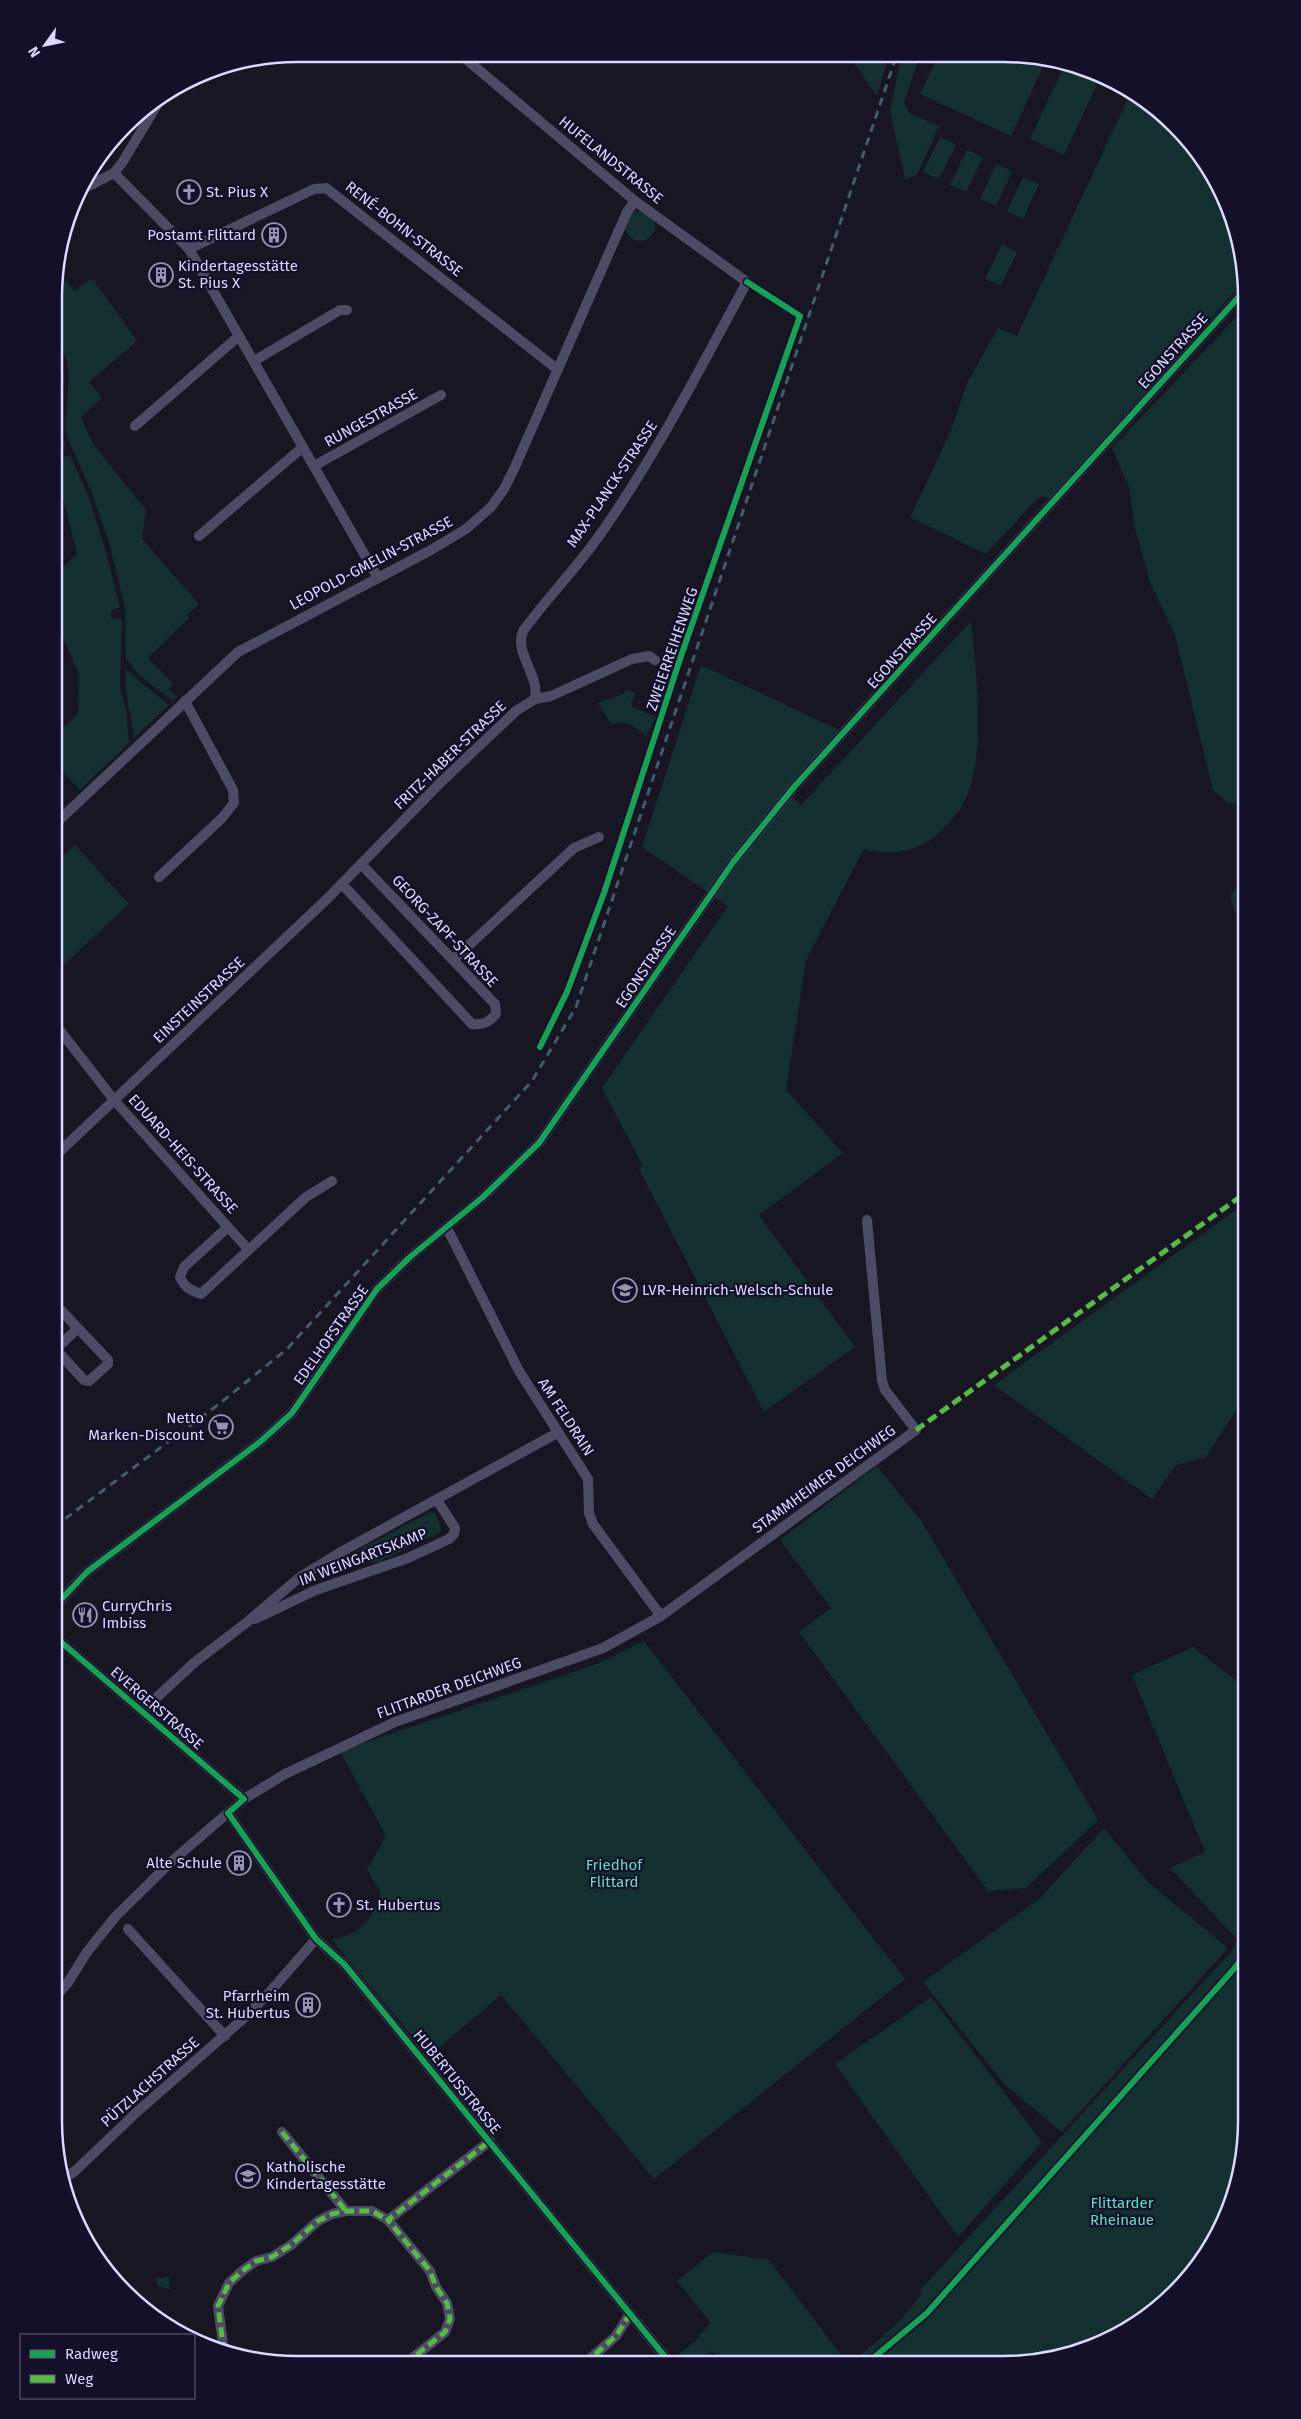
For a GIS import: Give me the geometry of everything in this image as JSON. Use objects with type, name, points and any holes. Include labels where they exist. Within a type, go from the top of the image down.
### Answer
[{"type":"street","name":"HUFELANDSTRASSE","points":[[469,62],[635,200],[747,282]]},
{"type":"street","points":[[92,184],[114,173],[152,114]]},
{"type":"street","name":"RUNGESTRASSE","points":[[114,173],[189,249],[378,578]]},
{"type":"street","name":"RENÉ-BOHN-STRASSE","points":[[189,249],[314,189],[326,188],[557,369]]},
{"type":"street","name":"LEOPOLD-GMELIN-STRASSE","points":[[62,817],[238,652],[466,529],[491,507],[504,489],[514,469],[627,212],[635,200]]},
{"type":"street","name":"MAX-PLANCK-STRASSE","points":[[535,699],[534,680],[522,646],[523,631],[599,536],[635,482],[670,424],[747,282]]},
{"type":"street","name":"EGONSTRASSE","points":[[603,1052],[734,861],[788,795],[1238,298]]},
{"type":"street","points":[[254,361],[340,310],[347,310]]},
{"type":"street","points":[[135,426],[239,336]]},
{"type":"street","name":"RUNGESTRASSE","points":[[314,466],[441,395]]},
{"type":"street","name":"RUNGESTRASSE","points":[[199,536],[303,447]]},
{"type":"street","name":"FRITZ-HABER-STRASSE","points":[[361,864],[440,783],[516,711],[535,699],[551,696],[632,659],[649,656],[655,660]]},
{"type":"street","points":[[159,877],[222,818],[234,804],[233,790],[185,701]]},
{"type":"street","points":[[453,960],[574,848],[599,838]]},
{"type":"street","name":"EINSTEINSTRASSE","points":[[62,1149],[361,864]]},
{"type":"street","name":"GEORG-ZAPF-STRASSE","points":[[342,884],[472,1024],[481,1025],[490,1021],[496,1014],[495,1004],[361,864]]},
{"type":"street","name":"EDUARD-HEIS-STRASSE","points":[[62,1033],[114,1100],[248,1249]]},
{"type":"street","name":"EDELHOFSTRASSE","points":[[62,1599],[88,1572],[260,1442],[292,1413],[377,1289],[410,1256],[483,1197],[539,1142],[603,1052]]},
{"type":"street","name":"EDUARD-HEIS-STRASSE","points":[[228,1227],[184,1267],[180,1277],[189,1290],[201,1294],[306,1197],[332,1180]]},
{"type":"street","name":"STAMMHEIMER DEICHWEG","points":[[642,1628],[916,1430],[882,1382],[867,1220]]},
{"type":"street","name":"AM FELDRAIN","points":[[447,1228],[519,1371],[588,1479],[589,1513],[593,1524],[661,1616]]},
{"type":"street","points":[[62,1311],[108,1360],[108,1364],[89,1381],[84,1380],[62,1356]]},
{"type":"street","points":[[62,1343],[78,1328]]},
{"type":"street","name":"IM WEINGARTSKAMP","points":[[142,1711],[195,1662],[246,1623],[300,1577],[341,1552],[557,1433]]},
{"type":"street","name":"IM WEINGARTSKAMP","points":[[246,1623],[316,1590],[408,1558],[449,1539],[454,1534],[455,1528],[437,1500]]},
{"type":"street","name":"FLITTARDER DEICHWEG","points":[[62,1989],[107,1926],[172,1861],[244,1799],[285,1774],[396,1722],[572,1661],[642,1628]]},
{"type":"street","name":"EVERGERSTRASSE","points":[[62,1643],[244,1799]]},
{"type":"street","name":"HUBERTUSSTRASSE","points":[[228,1813],[316,1938],[344,1964],[664,2356]]},
{"type":"street","points":[[128,1929],[226,2036]]},
{"type":"street","name":"PÜTZLACHSTRASSE","points":[[68,2171],[226,2036],[268,1994],[316,1938]]},
{"type":"street","points":[[282,2132],[346,2211]]},
{"type":"street","points":[[388,2220],[490,2141]]},
{"type":"street","points":[[223,2344],[218,2306],[229,2283],[256,2260],[272,2257],[291,2245],[318,2221],[332,2214],[346,2211],[372,2211],[388,2220],[430,2271],[436,2287],[447,2303],[450,2319],[444,2332],[415,2356]]},
{"type":"street","points":[[593,2356],[616,2336],[630,2314]]},
{"type":"green space","points":[[853,62],[887,62],[877,96]]},
{"type":"green space","points":[[900,62],[918,62],[904,102],[909,113],[939,126],[917,175],[905,179],[890,111]]},
{"type":"green space","points":[[935,62],[1003,62],[1043,66],[1011,136],[920,94]]},
{"type":"green space","points":[[1062,70],[1098,82],[1064,155],[1030,139]]},
{"type":"green space","points":[[1128,98],[1170,131],[1207,180],[1226,222],[1234,252],[1238,288],[1050,498],[1041,497],[1035,501],[986,554],[910,517],[950,433],[967,383],[998,328],[1017,336]]},
{"type":"green space","points":[[940,137],[956,145],[939,179],[923,172]]},
{"type":"green space","points":[[967,150],[983,157],[966,192],[950,185]]},
{"type":"green space","points":[[996,164],[1012,171],[996,206],[980,199]]},
{"type":"green space","points":[[1023,177],[1039,184],[1023,219],[1007,211]]},
{"type":"green space","points":[[640,211],[650,216],[655,226],[650,236],[640,241],[630,236],[625,226],[630,216]]},
{"type":"green space","points":[[1002,244],[1017,252],[1001,286],[985,279]]},
{"type":"green space","points":[[64,277],[74,291],[92,278],[137,341],[89,382],[102,398],[81,417],[93,444],[146,510],[142,539],[199,604],[187,615],[189,618],[148,658],[173,684],[168,689],[177,697],[173,701],[140,676],[126,659],[125,608],[109,542],[92,493],[65,428],[69,378],[67,361],[62,348]]},
{"type":"green space","points":[[1238,315],[1238,803],[1227,802],[1213,790],[1175,635],[1150,582],[1135,528],[1129,487],[1112,448]]},
{"type":"green space","points":[[62,368],[64,375],[62,411]]},
{"type":"green space","points":[[62,433],[65,445],[62,448]]},
{"type":"green space","points":[[70,455],[88,495],[106,552],[120,608],[112,610],[110,616],[114,619],[122,619],[120,687],[126,710],[129,743],[80,790],[62,771],[62,729],[78,714],[79,674],[62,636],[62,568],[77,554],[63,498],[62,457]]},
{"type":"green space","points":[[971,621],[977,688],[978,737],[972,782],[965,800],[943,829],[922,844],[904,851],[894,852],[864,849],[806,960],[786,1090],[843,1153],[759,1215],[855,1347],[764,1412],[639,1169],[643,1166],[602,1088],[728,906],[642,847],[701,665],[841,731],[786,792],[801,805]]},
{"type":"green space","points":[[126,670],[169,705],[134,738],[125,679]]},
{"type":"green space","points":[[627,689],[636,694],[631,703],[633,707],[656,717],[646,736],[630,724],[611,724],[598,703],[623,694]]},
{"type":"green space","points":[[75,845],[129,904],[62,966],[62,857]]},
{"type":"green space","points":[[1238,887],[1238,917],[1236,917],[1230,894]]},
{"type":"green space","points":[[1238,1209],[1238,1407],[1206,1457],[1176,1465],[1152,1499],[994,1385]]},
{"type":"green space","points":[[877,1466],[922,1522],[1098,1820],[1026,1888],[988,1891],[799,1632],[831,1608],[780,1540]]},
{"type":"green space","points":[[430,1512],[435,1513],[441,1528],[439,1533],[379,1562],[368,1563],[353,1553]]},
{"type":"green space","name":"Friedhof Flittard","points":[[644,1641],[905,1979],[654,2179],[501,1995],[429,2056],[331,1939],[342,1937],[358,1930],[369,1919],[381,1894],[367,1869],[386,1836],[340,1751],[600,1663]]},
{"type":"green space","name":"Flittarder Rheinaue","points":[[1193,1647],[1238,1682],[1237,1939],[1170,1868],[1205,1852],[1132,1675]]},
{"type":"green space","points":[[1104,1828],[1148,1882],[1228,1948],[1062,2132],[1005,2085],[923,1982],[1039,1899]]},
{"type":"green space","name":"Flittarder Rheinaue","points":[[1238,1940],[1238,2137],[1234,2167],[1221,2211],[1207,2239],[1170,2288],[1121,2325],[1093,2339],[1049,2352],[1019,2356],[859,2356],[903,2317],[919,2296],[922,2288],[1231,1952]]},
{"type":"green space","points":[[931,1997],[1042,2142],[958,2237],[835,2064]]},
{"type":"green space","name":"Flittarder Rheinaue","points":[[713,2252],[769,2260],[842,2356],[716,2356],[712,2351],[705,2356],[676,2356],[700,2337],[699,2335],[711,2323],[677,2281]]},
{"type":"green space","points":[[169,2277],[170,2289],[157,2286],[156,2278]]},
{"type":"railway","points":[[62,1521],[219,1404],[287,1349],[532,1081],[576,1007],[894,62]]},
{"type":"marked path","points":[[916,1430],[1238,1198]]},
{"type":"marked path","points":[[282,2132],[346,2211]]},
{"type":"marked path","points":[[415,2356],[445,2332],[450,2319],[447,2303],[436,2287],[430,2271],[388,2220],[490,2141]]},
{"type":"marked path","points":[[223,2344],[218,2306],[229,2283],[241,2272],[256,2261],[272,2257],[291,2245],[318,2221],[332,2214],[346,2211],[372,2211],[388,2220]]},
{"type":"marked path","points":[[593,2356],[616,2336],[630,2314],[633,2317]]},
{"type":"cycle path","name":"ZWEIERREIHENWEG","points":[[540,1047],[567,992],[604,893],[680,659],[800,316],[747,282]]},
{"type":"cycle path","points":[[62,1599],[87,1572],[260,1442],[292,1413],[377,1289],[410,1257],[483,1197],[539,1143],[734,861],[794,787],[1238,298]]},
{"type":"cycle path","points":[[62,1643],[244,1799],[228,1813],[316,1939],[344,1964],[664,2356]]},
{"type":"cycle path","points":[[876,2356],[927,2313],[1238,1964]]},
{"type":"place","name":"St. Pius X","points":[[189,192]]},
{"type":"place","name":"Postamt Flittard","points":[[274,235]]},
{"type":"place","name":"Kindertagesstätte St. Pius X","points":[[161,275]]},
{"type":"place","name":"LVR-Heinrich-Welsch-Schule","points":[[625,1290]]},
{"type":"place","name":"Netto Marken-Discount","points":[[221,1427]]},
{"type":"place","name":"CurryChris Imbiss","points":[[85,1615]]},
{"type":"place","name":"Alte Schule","points":[[239,1863]]},
{"type":"place","name":"St. Hubertus","points":[[339,1905]]},
{"type":"place","name":"Pfarrheim St. Hubertus","points":[[308,2005]]},
{"type":"place","name":"Katholische Kindertagesstätte","points":[[248,2176]]}]
